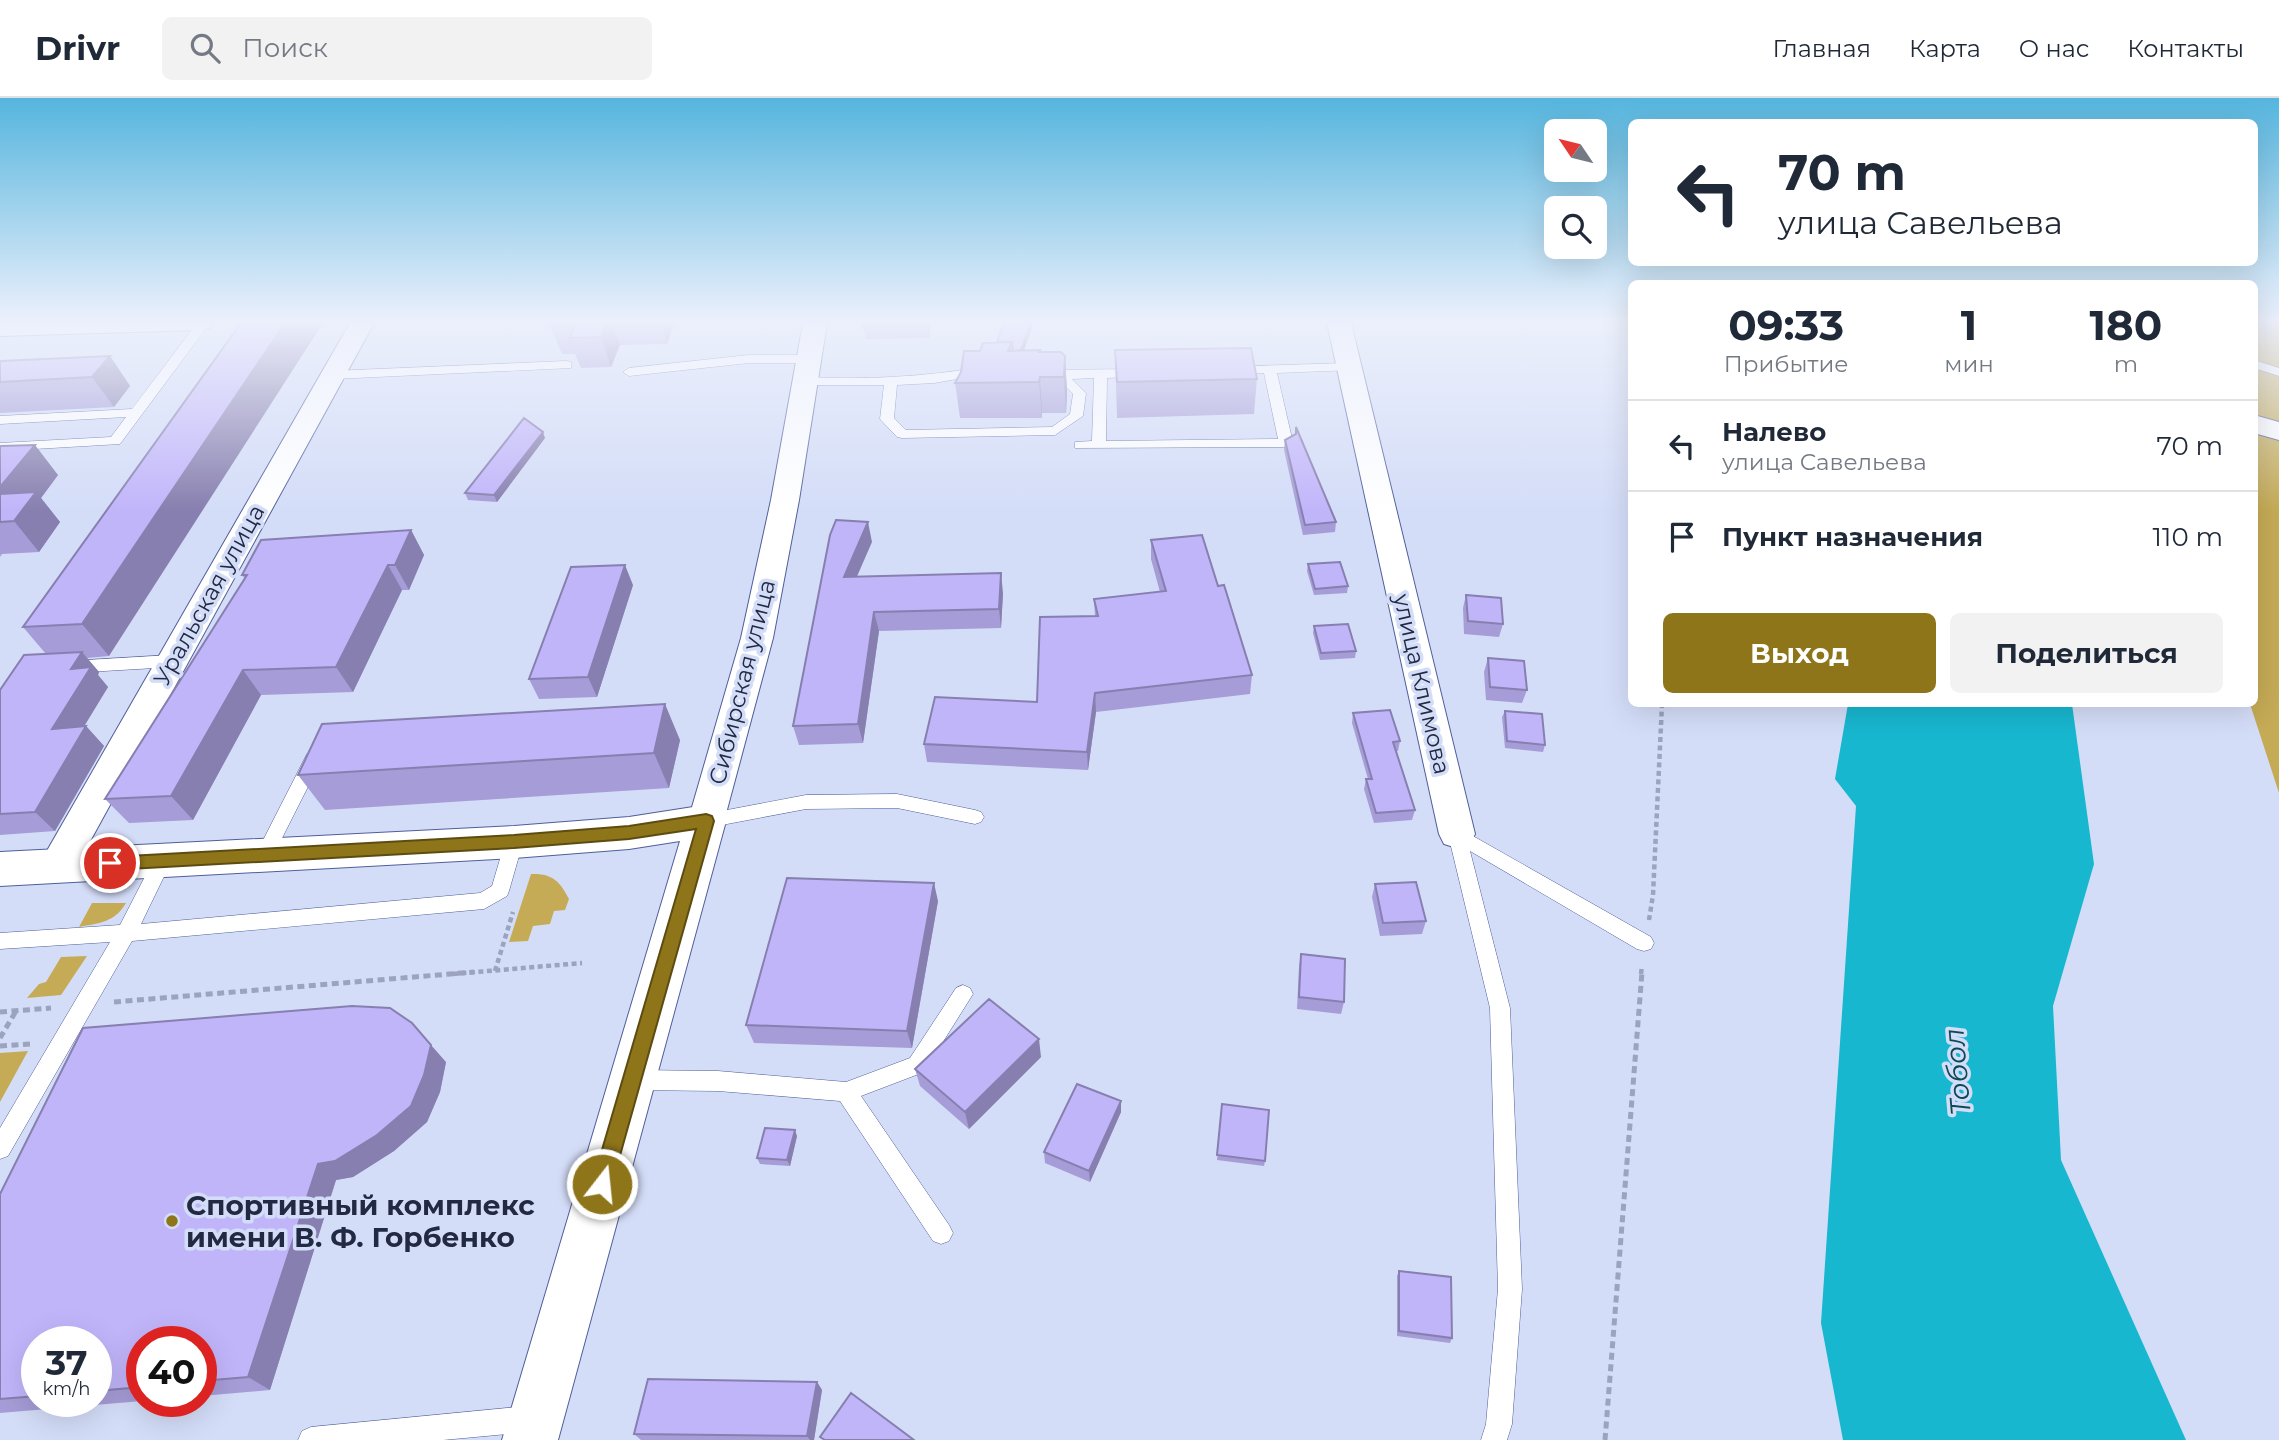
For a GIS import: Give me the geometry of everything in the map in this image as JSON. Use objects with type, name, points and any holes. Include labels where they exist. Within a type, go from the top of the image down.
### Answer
[{"type":"street","name":"Уральская улица","points":[[57,866],[326,386]]},
{"type":"street","name":"Сибирская улица","points":[[533,1429],[757,638],[804,386]]},
{"type":"street","name":"улица Климова","points":[[1352,386],[1457,834]]},
{"type":"street","points":[[2258,425],[2279,430]]},
{"type":"street","points":[[0,869],[514,842],[629,833],[706,821]]},
{"type":"lane","points":[[0,447],[115,442],[156,386]]},
{"type":"lane","points":[[891,386],[887,419],[902,434],[1055,431],[1076,416],[1080,393],[1072,386]]},
{"type":"lane","points":[[1099,445],[1101,386]]},
{"type":"lane","points":[[1080,445],[1286,443],[1274,386]]},
{"type":"lane","points":[[0,420],[136,413]]},
{"type":"lane","points":[[55,668],[172,661]]},
{"type":"lane","points":[[264,856],[322,741]]},
{"type":"lane","points":[[706,821],[806,802],[897,801],[975,817]]},
{"type":"lane","points":[[1457,834],[1644,943]]},
{"type":"lane","points":[[1457,834],[1500,1009],[1510,1289],[1499,1423],[1494,1440]]},
{"type":"lane","points":[[0,941],[126,933],[484,901],[500,891],[514,842]]},
{"type":"lane","points":[[0,1149],[126,933],[163,860]]},
{"type":"lane","points":[[632,1080],[718,1081],[846,1092],[917,1065],[963,994]]},
{"type":"lane","points":[[846,1092],[941,1233]]},
{"type":"lane","points":[[311,1440],[533,1429]]},
{"type":"path","points":[[1605,1440],[1644,943],[1653,895],[1662,707]]},
{"type":"path","points":[[495,971],[515,904]]},
{"type":"path","points":[[102,1003],[582,963]]},
{"type":"path","points":[[0,1012],[60,1007]]},
{"type":"path","points":[[0,1038],[16,1010]]},
{"type":"path","points":[[0,1046],[38,1044]]},
{"type":"shaded area","points":[[2258,386],[2279,386],[2279,793],[2251,707],[2258,707]]},
{"type":"shaded area","points":[[531,874],[554,879],[569,899],[565,910],[554,911],[550,924],[533,926],[528,941],[509,942]]},
{"type":"shaded area","points":[[92,903],[126,903],[112,918],[79,927]]},
{"type":"shaded area","points":[[87,956],[61,995],[27,998],[39,984],[46,982],[61,957]]},
{"type":"shaded area","points":[[28,1051],[0,1102],[0,1053]]},
{"type":"water","name":"Тобол","points":[[1847,707],[2072,707],[2094,864],[2053,1006],[2061,1160],[2186,1440],[1843,1440],[1821,1323],[1856,806],[1835,779]]},
{"type":"building","points":[[196,386],[243,386],[82,624],[23,627]]},
{"type":"building","points":[[524,418],[543,432],[494,495],[465,493]]},
{"type":"building","points":[[1296,427],[1336,522],[1305,525],[1285,440],[1296,434]]},
{"type":"building","points":[[35,445],[0,487],[0,446]]},
{"type":"building","points":[[36,492],[14,521],[0,522],[0,494]]},
{"type":"building","points":[[836,520],[868,522],[844,577],[1001,573],[999,609],[874,612],[858,724],[793,726],[830,535]]},
{"type":"building","points":[[411,530],[395,565],[388,565],[336,667],[243,670],[171,796],[105,799],[247,575],[242,575],[261,540]]},
{"type":"building","points":[[1202,535],[1218,586],[1224,585],[1252,675],[1095,693],[1087,752],[924,744],[935,697],[1037,702],[1040,617],[1098,616],[1094,599],[1166,591],[1151,540]]},
{"type":"building","points":[[1340,562],[1348,586],[1315,589],[1308,564]]},
{"type":"building","points":[[625,565],[588,677],[529,679],[571,567]]},
{"type":"building","points":[[1466,595],[1501,598],[1503,624],[1468,621]]},
{"type":"building","points":[[1348,624],[1356,651],[1321,653],[1314,626]]},
{"type":"building","points":[[82,652],[71,669],[91,667],[52,729],[86,726],[35,812],[0,814],[0,690],[24,655]]},
{"type":"building","points":[[1488,658],[1524,661],[1527,690],[1490,687]]},
{"type":"building","points":[[665,704],[654,753],[298,775],[322,724]]},
{"type":"building","points":[[1390,710],[1400,741],[1393,742],[1415,810],[1376,813],[1366,779],[1372,779],[1353,713]]},
{"type":"building","points":[[1505,711],[1542,714],[1545,745],[1507,741]]},
{"type":"building","points":[[787,878],[934,883],[907,1031],[746,1025]]},
{"type":"building","points":[[1416,882],[1426,921],[1383,923],[1375,884]]},
{"type":"building","points":[[1301,954],[1345,959],[1344,1002],[1299,997]]},
{"type":"building","points":[[989,999],[1039,1039],[965,1112],[915,1069]]},
{"type":"building","name":"Спортивный комплекс имени В. Ф. Горбенко","points":[[352,1006],[390,1008],[412,1023],[431,1045],[424,1075],[411,1106],[377,1135],[335,1161],[318,1164],[248,1377],[217,1380],[217,1326],[126,1326],[126,1388],[112,1390],[112,1326],[21,1326],[21,1397],[0,1399],[0,1194],[83,1028]]},
{"type":"building","points":[[1077,1084],[1121,1101],[1089,1171],[1044,1152]]},
{"type":"building","points":[[1222,1104],[1269,1110],[1265,1161],[1217,1155]]},
{"type":"building","points":[[765,1128],[795,1130],[787,1160],[757,1158]]},
{"type":"building","points":[[1399,1271],[1451,1277],[1452,1338],[1399,1331]]},
{"type":"building","points":[[648,1379],[817,1382],[807,1436],[634,1434]]},
{"type":"building","points":[[851,1393],[914,1440],[825,1440],[820,1437]]},
{"type":"place","name":"Спортивный комплекс имени В. Ф. Горбенко","points":[[172,1221]]},
{"type":"route","points":[[110,863],[514,842],[629,833],[706,821],[602,1184]]}]
